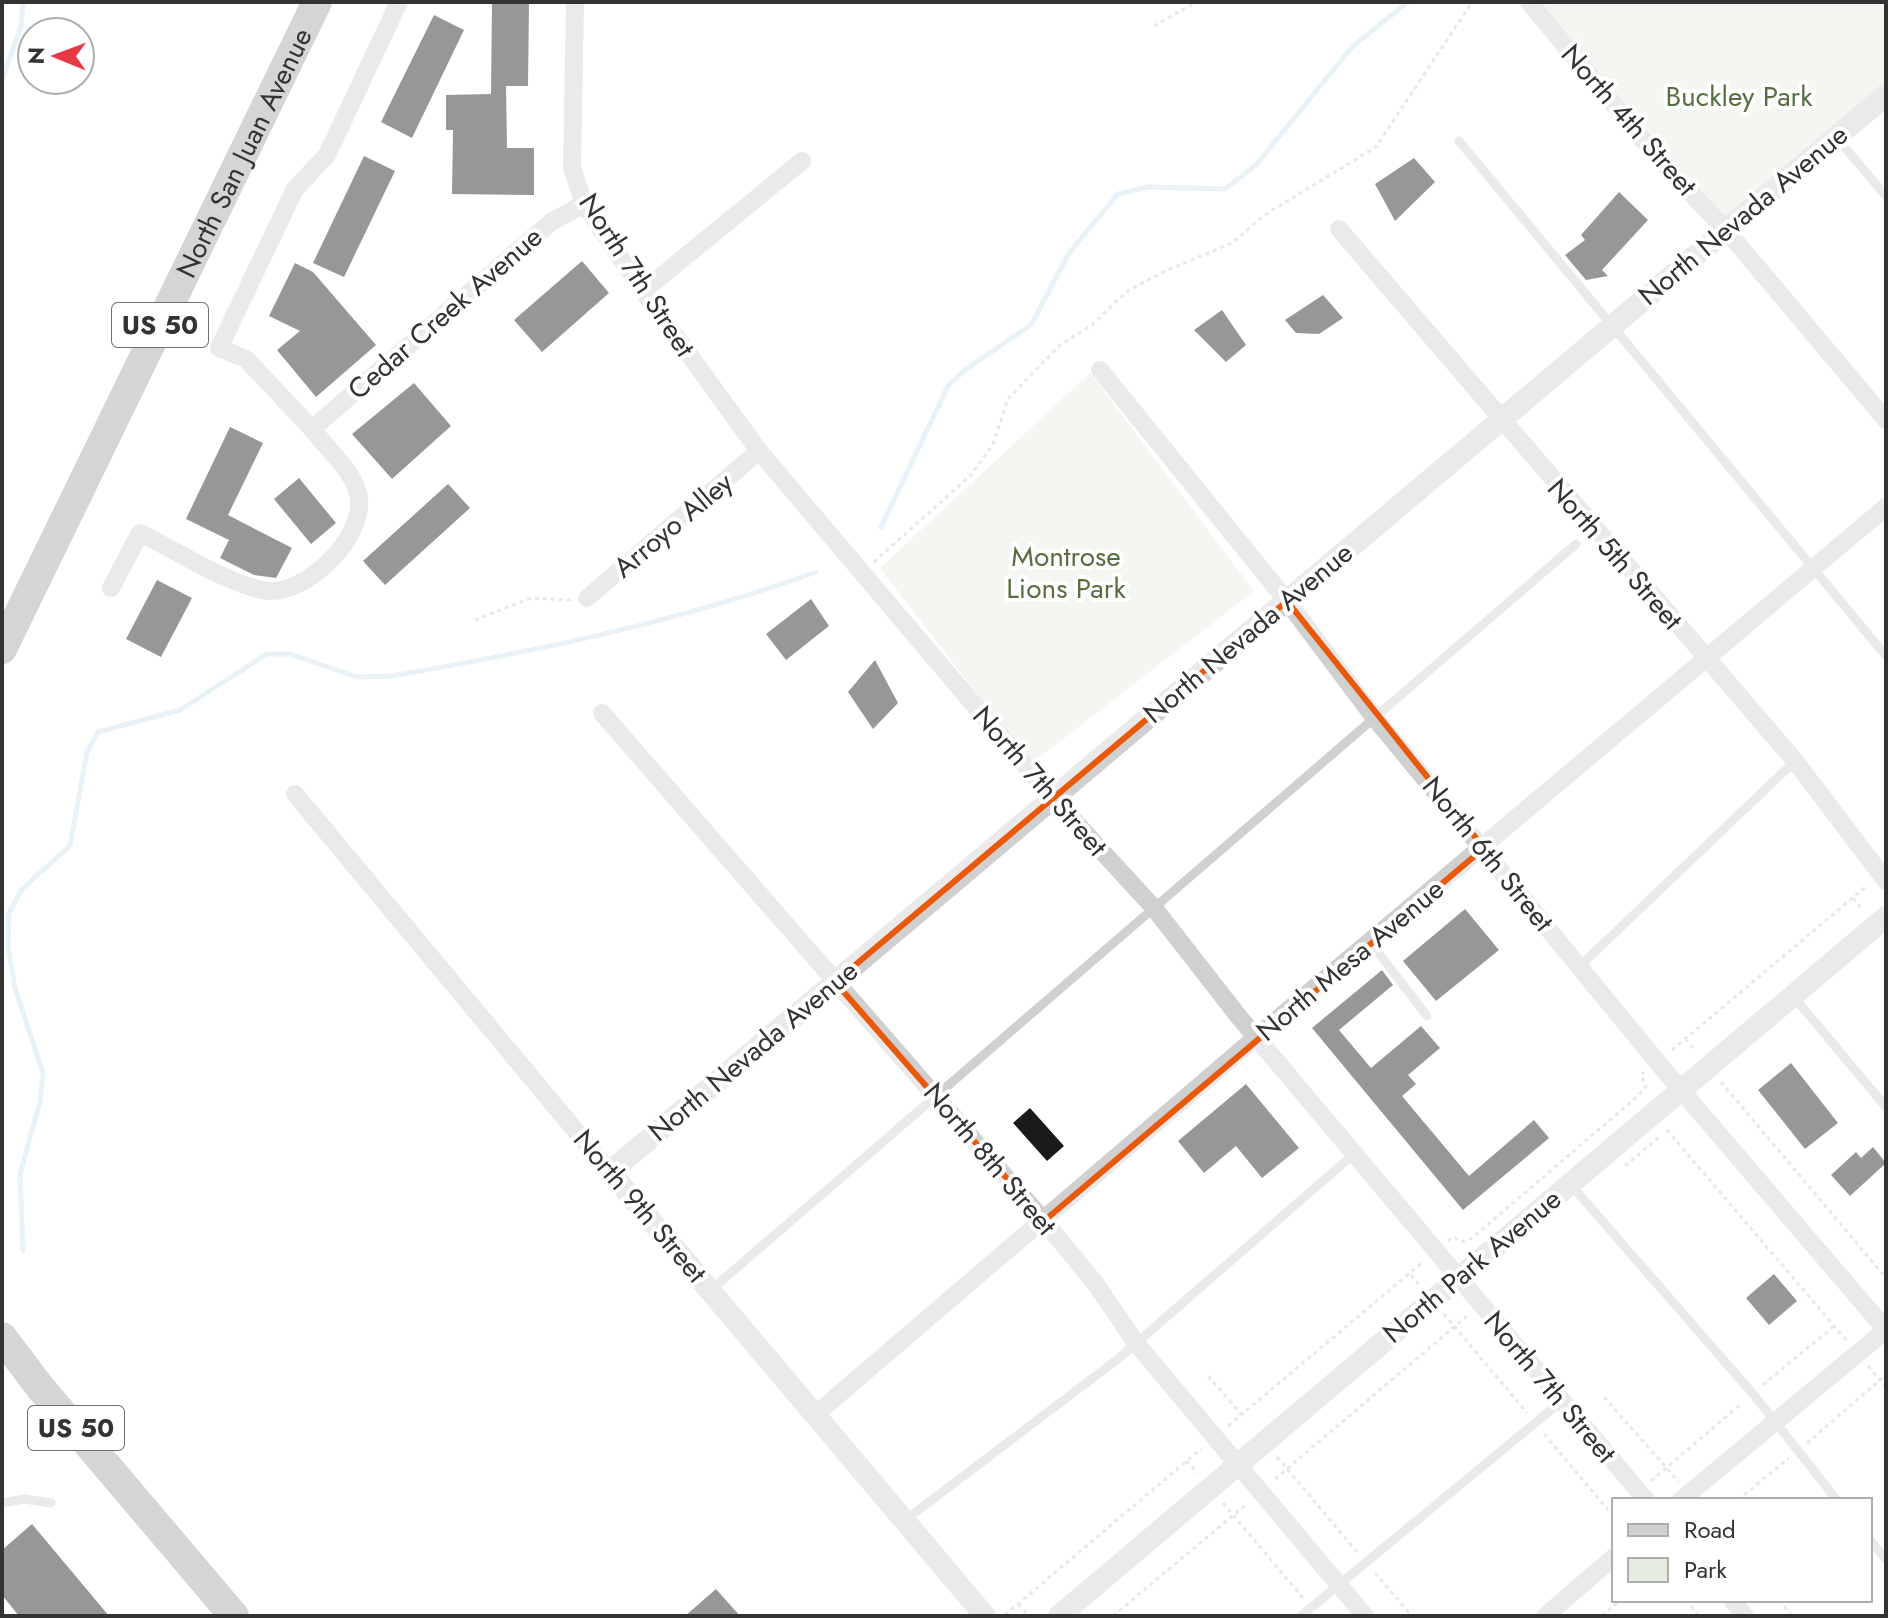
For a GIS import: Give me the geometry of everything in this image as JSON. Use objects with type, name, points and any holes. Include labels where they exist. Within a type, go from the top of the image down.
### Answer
[{"type":"highway","name":"North San Juan Avenue","points":[[2,649],[317,2]]},
{"type":"highway","name":"US 50","points":[[2,1337],[39,1386],[234,1616]]},
{"type":"street","points":[[111,588],[140,533],[266,591],[291,587],[324,565],[349,542],[359,519],[357,488],[312,429],[246,359],[219,348],[295,189],[327,155],[399,2]]},
{"type":"street","name":"North 7th Street","points":[[575,2],[572,167],[584,204],[643,291],[759,451],[1053,798],[1154,908],[1257,1038],[1642,1496]]},
{"type":"street","name":"North 4th Street","points":[[1529,2],[1662,163],[1726,230],[1886,420]]},
{"type":"street","name":"North Nevada Avenue","points":[[610,1172],[1886,95]]},
{"type":"street","points":[[643,291],[802,161]]},
{"type":"street","name":"Cedar Creek Avenue","points":[[312,429],[551,222],[584,204]]},
{"type":"street","name":"North 5th Street","points":[[1339,229],[1795,761],[1886,881]]},
{"type":"street","name":"North 6th Street","points":[[1100,370],[1287,601],[1374,717],[1681,1090],[1886,1330]]},
{"type":"street","name":"Arroyo Alley","points":[[587,598],[759,451]]},
{"type":"street","name":"North Mesa Avenue","points":[[816,1414],[1886,507]]},
{"type":"street","name":"North 8th Street","points":[[602,713],[1044,1221],[1095,1283],[1136,1343],[1365,1616]]},
{"type":"street","name":"North 9th Street","points":[[295,794],[985,1616]]},
{"type":"street","name":"North Park Avenue","points":[[1059,1616],[1792,995],[1875,914]]},
{"type":"street","points":[[1681,1492],[1774,1422],[1886,1330]]},
{"type":"street","points":[[1545,1616],[1612,1559]]},
{"type":"lane","points":[[1836,137],[1886,196]]},
{"type":"lane","points":[[1459,141],[1886,656]]},
{"type":"lane","points":[[711,1290],[1576,544]]},
{"type":"lane","points":[[1579,967],[1795,761]]},
{"type":"lane","points":[[1370,942],[1427,1016]]},
{"type":"lane","points":[[1792,995],[1886,1107]]},
{"type":"lane","points":[[904,1521],[1136,1343],[1355,1153]]},
{"type":"lane","points":[[1569,1183],[1753,1394],[1835,1498]]},
{"type":"lane","points":[[1301,1616],[1563,1400]]},
{"type":"lane","points":[[2,1503],[24,1499],[51,1503]]},
{"type":"lane","points":[[1872,1542],[1886,1559]]},
{"type":"path","points":[[1154,26],[1197,2]]},
{"type":"path","points":[[862,573],[971,475],[993,444],[1008,399],[1060,345],[1092,325],[1126,292],[1165,271],[1232,243],[1266,214],[1376,147],[1472,2]]},
{"type":"path","points":[[475,620],[531,598],[587,598]]},
{"type":"path","points":[[1853,898],[1875,914]]},
{"type":"path","points":[[1685,1039],[1886,1278]]},
{"type":"path","points":[[1619,1170],[1673,1124]]},
{"type":"path","points":[[1667,1130],[1848,1343]]},
{"type":"path","points":[[1113,1616],[1455,1327],[1476,1301]]},
{"type":"path","points":[[1642,1496],[1666,1468],[1834,1326]]},
{"type":"path","points":[[1455,1327],[1612,1514]]},
{"type":"path","points":[[1866,1364],[1886,1388]]},
{"type":"path","points":[[1740,1498],[1886,1375]]},
{"type":"path","points":[[1208,1376],[1242,1415]]},
{"type":"path","points":[[1604,1397],[1666,1468],[1681,1492]]},
{"type":"path","points":[[1287,1469],[1412,1616]]},
{"type":"path","points":[[1232,1515],[1311,1608]]},
{"type":"path","points":[[1602,1616],[1619,1602]]},
{"type":"path","points":[[1018,1604],[1029,1616]]},
{"type":"highlighted area","points":[[1287,601],[1484,848],[1044,1221],[835,982]]},
{"type":"green space","name":"Buckley Park","points":[[1530,2],[1886,2],[1886,95],[1726,230]]},
{"type":"green space","name":"Montrose Lions Park","points":[[1090,373],[1254,591],[1031,764],[880,568]]},
{"type":"building","points":[[492,2],[529,2],[528,86],[506,86],[507,148],[534,148],[534,195],[452,194],[453,130],[446,130],[446,95],[491,94]]},
{"type":"building","points":[[434,15],[464,30],[412,138],[381,122]]},
{"type":"building","points":[[364,156],[395,171],[344,277],[313,263]]},
{"type":"building","points":[[1414,158],[1435,182],[1395,221],[1375,184]]},
{"type":"building","points":[[1619,192],[1648,220],[1602,270],[1608,276],[1586,280],[1565,255],[1585,240],[1581,235]]},
{"type":"building","points":[[582,261],[609,293],[542,352],[514,320]]},
{"type":"building","points":[[295,263],[313,272],[376,345],[316,397],[277,350],[300,331],[269,316]]},
{"type":"building","points":[[1323,295],[1343,318],[1319,334],[1296,333],[1285,320]]},
{"type":"building","points":[[1222,310],[1246,345],[1226,362],[1194,330]]},
{"type":"building","points":[[414,383],[451,426],[392,479],[352,434]]},
{"type":"building","points":[[230,427],[263,443],[228,515],[292,548],[276,578],[254,575],[220,558],[229,540],[186,519]]},
{"type":"building","points":[[299,478],[336,523],[311,544],[274,499]]},
{"type":"building","points":[[448,484],[470,508],[385,585],[363,561]]},
{"type":"building","points":[[157,580],[192,598],[161,657],[126,639]]},
{"type":"building","points":[[811,599],[829,626],[786,660],[766,634]]},
{"type":"building","points":[[875,660],[898,703],[873,729],[848,692]]},
{"type":"building","points":[[1465,909],[1499,950],[1436,1001],[1403,961]]},
{"type":"building","points":[[1382,970],[1393,985],[1339,1030],[1371,1068],[1421,1026],[1440,1048],[1408,1075],[1416,1084],[1402,1096],[1469,1176],[1534,1120],[1549,1138],[1463,1210],[1312,1028]]},
{"type":"building","points":[[1791,1063],[1838,1123],[1805,1149],[1758,1090]]},
{"type":"building","points":[[1246,1084],[1299,1148],[1262,1178],[1236,1146],[1204,1173],[1178,1141]]},
{"type":"building","points":[[1030,1108],[1064,1146],[1047,1161],[1013,1123]]},
{"type":"building","points":[[1873,1147],[1886,1163],[1850,1196],[1831,1175],[1856,1152],[1861,1158]]},
{"type":"building","points":[[1774,1274],[1797,1301],[1769,1325],[1746,1298]]},
{"type":"building","points":[[32,1524],[109,1616],[19,1616],[2,1595],[2,1550]]},
{"type":"building","points":[[716,1589],[740,1616],[685,1616]]},
{"type":"waterway","points":[[2,80],[21,26],[23,2]]},
{"type":"waterway","points":[[881,527],[948,386],[966,369],[1031,325],[1069,253],[1118,194],[1148,187],[1225,189],[1256,165],[1352,47],[1408,2]]},
{"type":"waterway","points":[[23,1251],[20,1174],[40,1102],[43,1073],[15,988],[8,946],[9,913],[22,889],[70,846],[87,752],[98,732],[180,710],[267,654],[290,654],[357,677],[392,676],[607,633],[712,606],[816,572]]}]
